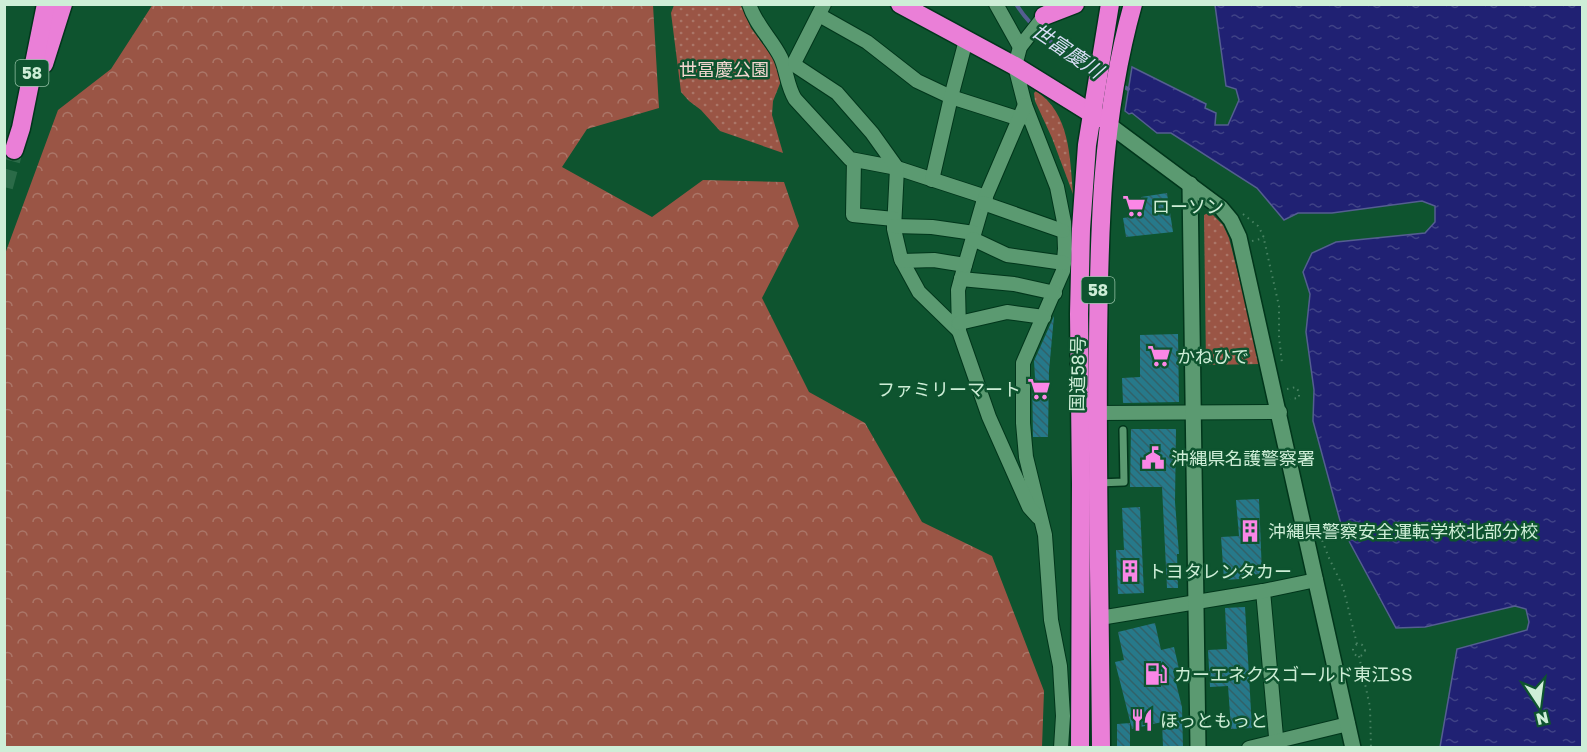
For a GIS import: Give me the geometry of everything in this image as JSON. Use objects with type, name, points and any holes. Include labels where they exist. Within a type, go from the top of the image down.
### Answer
[{"type":"highway","points":[[21,128],[38,85],[63,4]]},
{"type":"highway","points":[[900,4],[1015,66],[1108,124]]},
{"type":"highway","points":[[1049,10],[1075,4]]},
{"type":"highway","name":"国道58号","points":[[1101,747],[1100,618],[1078,314],[1087,145],[1110,4]]},
{"type":"highway","name":"国道58号","points":[[1080,747],[1089,484],[1097,413],[1099,234],[1108,124],[1133,4]]},
{"type":"highway","name":"58","points":[[14,150],[21,128],[44,9]]},
{"type":"street","points":[[749,4],[756,22],[780,57],[788,88],[795,99],[850,159],[897,168],[1063,231]]},
{"type":"street","points":[[996,4],[1020,47]]},
{"type":"street","points":[[959,327],[919,292],[902,261],[894,223],[897,168],[837,93],[796,66],[795,61],[821,10],[918,81],[951,97],[1020,119]]},
{"type":"street","points":[[1049,10],[1020,47],[1015,66],[1025,105],[1058,187],[1064,222],[1064,263],[1054,293],[1023,363],[1023,431],[1026,457],[1045,535],[1051,620],[1060,666],[1063,716],[1061,747]]},
{"type":"street","points":[[932,180],[966,40]]},
{"type":"street","points":[[1025,105],[985,200],[965,265],[958,290],[959,327],[989,417],[1029,507],[1042,521]]},
{"type":"street","points":[[1108,124],[1221,208],[1231,220],[1239,237],[1280,412],[1296,497],[1353,747]]},
{"type":"street","points":[[874,164],[886,153]]},
{"type":"street","points":[[854,160],[853,215],[974,236],[1007,255],[1064,263]]},
{"type":"street","points":[[1190,184],[1198,747]]},
{"type":"street","points":[[902,261],[934,260],[965,265]]},
{"type":"street","points":[[961,279],[1014,284],[1054,293]]},
{"type":"street","points":[[959,327],[1007,312],[1044,317]]},
{"type":"street","points":[[1097,413],[1280,412]]},
{"type":"street","points":[[999,439],[1023,431]]},
{"type":"street","points":[[1100,618],[1316,580]]},
{"type":"street","points":[[1263,591],[1276,744]]},
{"type":"street","points":[[1249,747],[1276,744],[1348,724]]},
{"type":"lane","points":[[1089,484],[1124,482],[1123,430]]},
{"type":"path","points":[[1241,213],[1258,226],[1263,235],[1280,306],[1279,337],[1284,372]]},
{"type":"path","points":[[1285,381],[1287,399],[1299,398],[1296,387],[1286,389]]},
{"type":"path","points":[[1319,529],[1329,558],[1343,587],[1357,644]]},
{"type":"path","points":[[1357,644],[1353,647],[1353,651],[1359,656],[1370,707],[1371,747]]},
{"type":"path","points":[[1357,644],[1364,648],[1364,653],[1359,656]]},
{"type":"green space","points":[[153,4],[653,5],[659,108],[587,129],[562,167],[652,217],[703,180],[784,182],[799,226],[762,298],[809,392],[865,423],[922,522],[992,556],[1044,691],[1042,747],[5,747],[5,254],[58,110],[111,69]]},
{"type":"green space","name":"世冨慶公園","points":[[674,5],[741,5],[751,28],[776,62],[781,81],[773,101],[772,115],[783,153],[720,131],[681,92],[671,13]]},
{"type":"green space","points":[[1036,91],[1056,111],[1062,124],[1069,151],[1073,194],[1035,101]]},
{"type":"green space","points":[[1210,212],[1223,225],[1229,238],[1261,364],[1206,365],[1204,215]]},
{"type":"water","points":[[1215,5],[1582,5],[1582,747],[1440,747],[1457,649],[1527,630],[1529,622],[1526,609],[1515,606],[1425,627],[1396,628],[1342,528],[1313,421],[1314,390],[1306,332],[1310,294],[1303,272],[1312,253],[1336,242],[1425,233],[1435,222],[1435,206],[1422,201],[1332,213],[1298,213],[1284,220],[1257,188],[1171,133],[1157,133],[1132,113],[1125,111],[1132,67],[1206,104],[1205,108],[1216,113],[1215,125],[1228,125],[1239,100],[1236,89],[1226,86]]},
{"type":"building","points":[[1167,193],[1173,232],[1126,237],[1123,218],[1144,215],[1141,197]]},
{"type":"building","points":[[1054,316],[1049,371],[1048,437],[1033,437],[1034,361]]},
{"type":"building","name":"かねひで","points":[[1178,334],[1179,402],[1123,403],[1122,378],[1140,377],[1140,335]]},
{"type":"building","name":"沖縄県名護警察署","points":[[1131,429],[1176,429],[1175,502],[1179,554],[1177,554],[1178,588],[1167,588],[1162,487],[1130,487]]},
{"type":"building","points":[[1259,499],[1262,574],[1240,575],[1240,579],[1224,580],[1221,537],[1239,536],[1236,500]]},
{"type":"building","name":"トヨタレンタカー","points":[[1140,507],[1144,593],[1118,594],[1116,550],[1124,550],[1122,508]]},
{"type":"building","points":[[1245,607],[1252,728],[1231,729],[1228,686],[1210,687],[1208,650],[1227,649],[1225,608]]},
{"type":"building","points":[[1155,623],[1161,650],[1174,647],[1179,669],[1173,671],[1182,707],[1183,747],[1163,747],[1162,722],[1132,729],[1115,662],[1124,660],[1118,632]]},
{"type":"building","points":[[1130,723],[1130,747],[1117,747],[1117,724]]},
{"type":"waterway","name":"世富慶川","points":[[1016,4],[1041,34],[1072,57],[1095,70]]},
{"type":"waterway","name":"世富慶川","points":[[1119,84],[1128,89]]},
{"type":"tunnel","points":[[4,187],[14,150]]},
{"type":"place","name":"ローソン","points":[[1134,206]]},
{"type":"place","name":"かねひで","points":[[1159,356]]},
{"type":"place","name":"ファミリーマート","points":[[1039,389]]},
{"type":"place","name":"沖縄県名護警察署","points":[[1153,458]]},
{"type":"place","name":"沖縄県警察安全運転学校北部分校","points":[[1250,531]]},
{"type":"place","name":"トヨタレンタカー","points":[[1130,571]]},
{"type":"place","name":"カーエネクスゴールド東江SS","points":[[1156,674]]},
{"type":"place","name":"ほっともっと","points":[[1142,720]]}]
